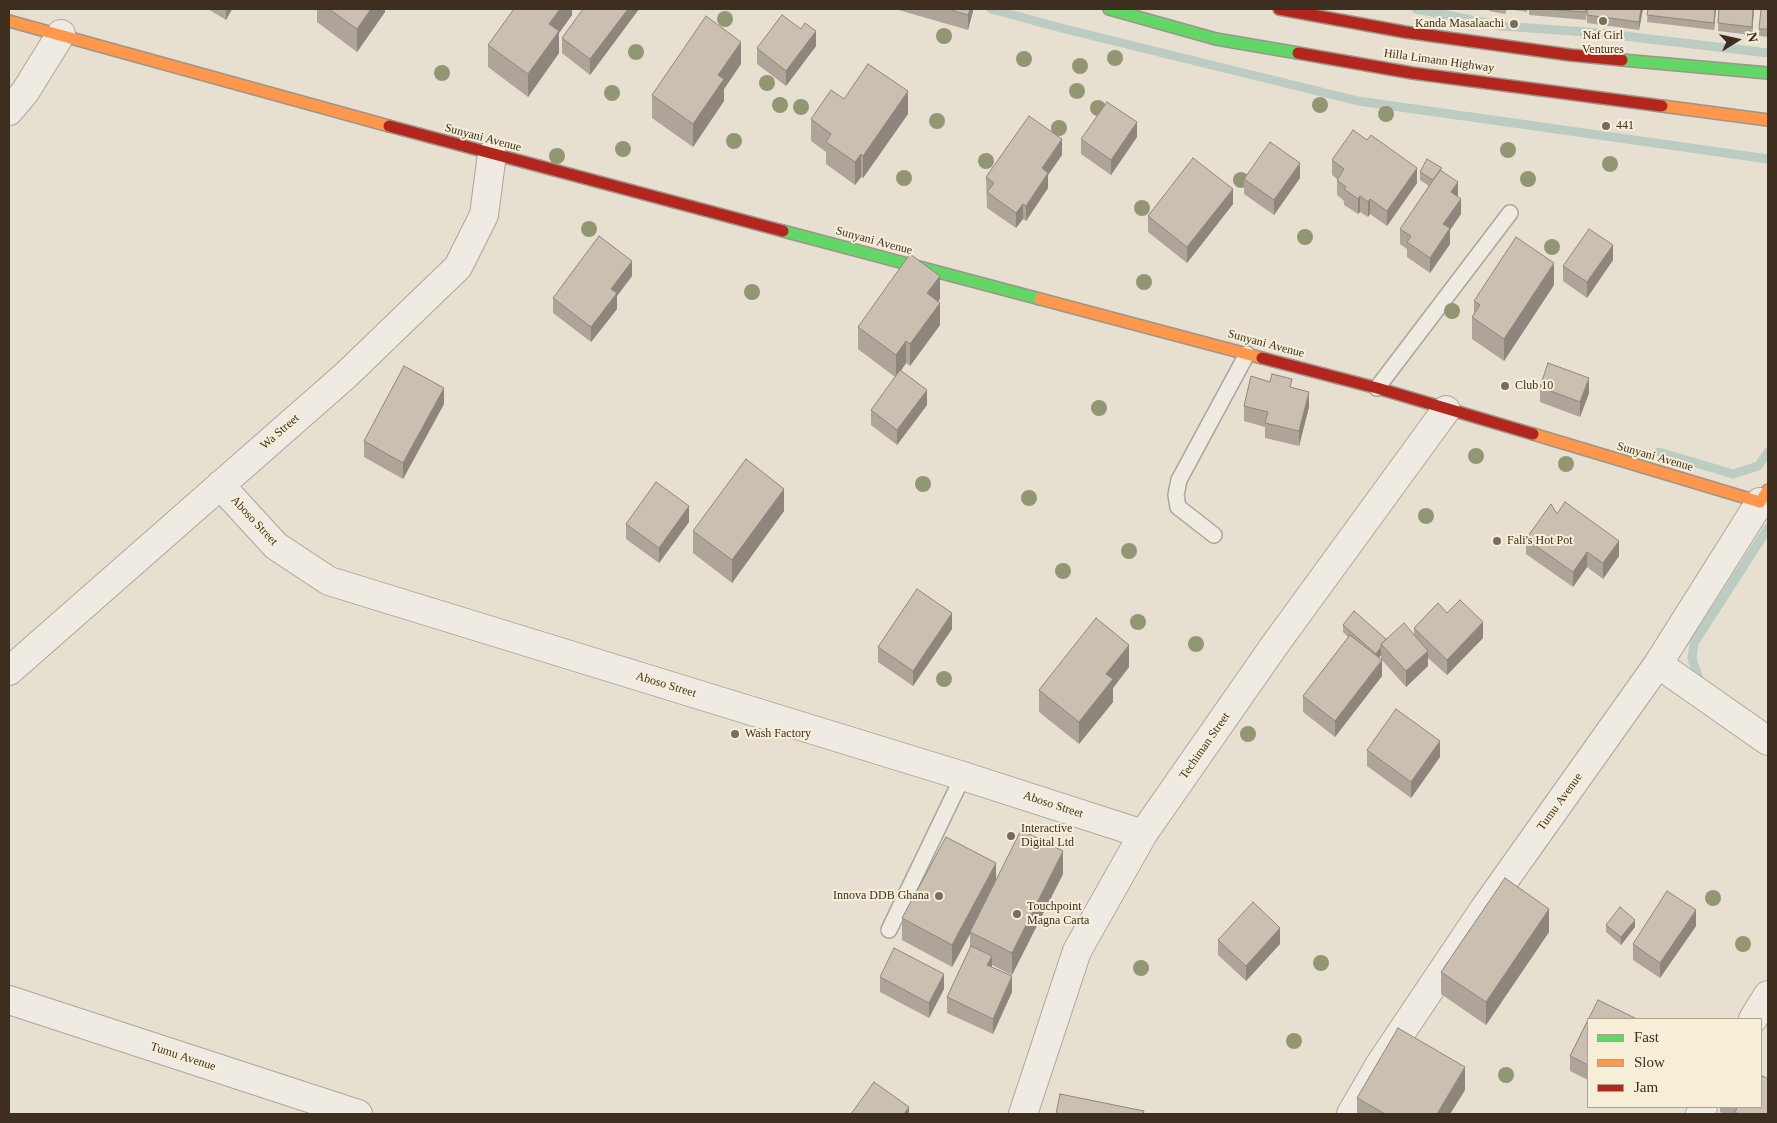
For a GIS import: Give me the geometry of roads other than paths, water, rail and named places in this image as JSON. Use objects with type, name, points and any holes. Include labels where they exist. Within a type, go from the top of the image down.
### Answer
[{"type":"street","name":"Hilla Limann Highway","points":[[1109,9],[1216,39],[1412,73],[1768,120]]},
{"type":"street","name":"Hilla Limann Highway","points":[[1279,9],[1405,32],[1570,55],[1768,73]]},
{"type":"street","name":"Sunyani Avenue","points":[[9,21],[492,154],[1377,388],[1446,410],[1764,496]]},
{"type":"street","points":[[9,111],[26,92],[60,34]]},
{"type":"street","name":"Wa Street","points":[[9,671],[346,375],[458,267],[484,215],[492,154]]},
{"type":"street","name":"Techiman Street","points":[[1022,1114],[1077,951],[1144,834],[1274,646],[1446,410]]},
{"type":"street","name":"Aboso Street","points":[[220,484],[276,546],[329,581],[963,776],[1144,834]]},
{"type":"street","name":"Tumu Avenue","points":[[1351,1114],[1380,1064],[1484,909],[1658,664],[1764,496]]},
{"type":"street","points":[[1658,664],[1768,741]]},
{"type":"street","points":[[1755,1018],[1768,994]]},
{"type":"street","name":"Tumu Avenue","points":[[9,1000],[358,1114]]},
{"type":"lane","points":[[1377,388],[1510,213]]},
{"type":"lane","points":[[1214,535],[1178,507],[1176,495],[1179,480],[1248,354]]},
{"type":"lane","points":[[889,930],[963,776]]},
{"type":"waterway","points":[[991,9],[1358,101],[1768,159]]},
{"type":"waterway","points":[[1416,9],[1502,26],[1599,33],[1768,53]]},
{"type":"waterway","points":[[1659,452],[1733,474],[1758,466],[1768,452]]},
{"type":"waterway","points":[[1704,684],[1700,682],[1692,659],[1694,643],[1768,528]]},
{"type":"place","name":"Naf Girl Ventures","points":[[1603,21]]},
{"type":"place","name":"Kanda Masalaachi","points":[[1514,24]]},
{"type":"place","name":"441","points":[[1606,126]]},
{"type":"place","name":"Club 10","points":[[1505,386]]},
{"type":"place","name":"Fali's Hot Pot","points":[[1497,541]]},
{"type":"place","name":"Wash Factory","points":[[735,734]]},
{"type":"place","name":"Interactive Digital Ltd","points":[[1011,836]]},
{"type":"place","name":"Innova DDB Ghana","points":[[939,896]]},
{"type":"place","name":"Touchpoint Magna Carta","points":[[1017,914]]}]
